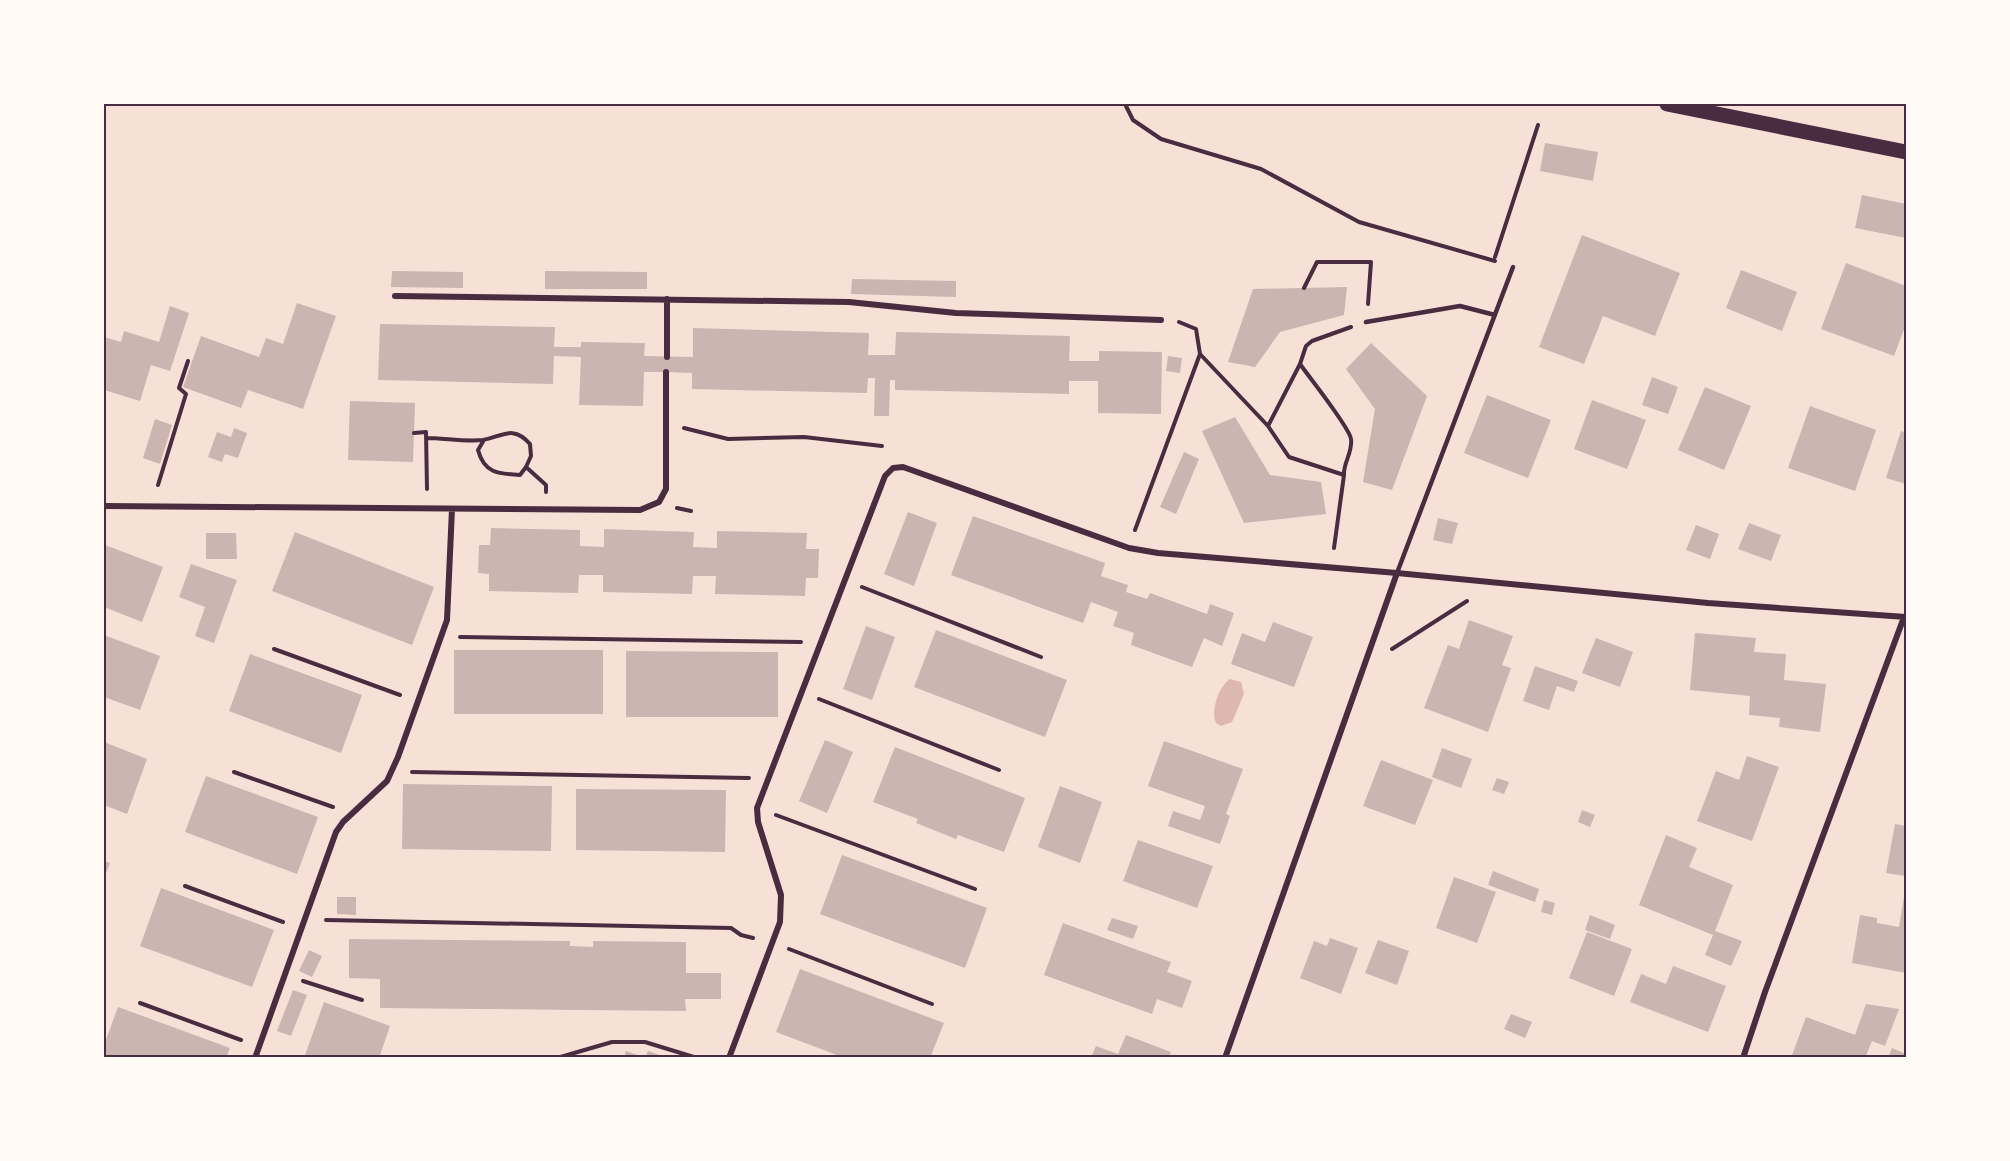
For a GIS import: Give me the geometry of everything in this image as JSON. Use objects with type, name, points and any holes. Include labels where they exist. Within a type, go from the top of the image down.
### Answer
[{"type":"main road","points":[[1667,104],[1906,152]]},
{"type":"street","points":[[395,296],[849,302],[956,313],[1161,320]]},
{"type":"street","points":[[667,299],[667,357]]},
{"type":"street","points":[[104,506],[640,510],[659,502],[666,489],[666,372]]},
{"type":"street","points":[[729,1058],[780,922],[781,895],[758,822],[757,808],[885,476],[893,468],[903,466],[1129,548],[1158,554],[1397,573],[1708,603],[1905,617],[1765,992],[1743,1058]]},
{"type":"street","points":[[255,1058],[336,832],[387,781],[393,772],[447,620],[452,509]]},
{"type":"street","points":[[1225,1058],[1397,573]]},
{"type":"lane","points":[[1397,573],[1513,267]]},
{"type":"lane","points":[[1366,322],[1460,306],[1495,315]]},
{"type":"path","points":[[1125,104],[1133,120],[1161,139],[1261,169],[1359,222],[1513,267]]},
{"type":"path","points":[[1494,260],[1538,125]]},
{"type":"path","points":[[1268,426],[1300,364],[1306,346],[1312,341],[1366,322],[1371,262],[1317,262],[1304,288]]},
{"type":"path","points":[[1129,548],[1200,354],[1196,328],[1185,322],[1161,320]]},
{"type":"path","points":[[1200,354],[1268,426],[1289,457],[1344,475]]},
{"type":"path","points":[[158,485],[186,394],[179,388],[188,362]]},
{"type":"path","points":[[1300,364],[1351,435],[1351,455],[1344,470],[1334,548]]},
{"type":"path","points":[[666,422],[728,439],[804,437],[882,446]]},
{"type":"path","points":[[414,433],[426,432],[428,509]]},
{"type":"path","points":[[426,438],[484,440],[497,434],[512,433],[526,439],[530,444],[531,456],[520,475],[491,472],[482,463],[478,450],[484,440]]},
{"type":"path","points":[[526,467],[546,485],[547,510]]},
{"type":"path","points":[[844,580],[1041,657]]},
{"type":"path","points":[[1384,654],[1468,600]]},
{"type":"path","points":[[441,636],[821,643]]},
{"type":"path","points":[[274,649],[418,702]]},
{"type":"path","points":[[802,692],[999,770]]},
{"type":"path","points":[[234,772],[352,814]]},
{"type":"path","points":[[393,772],[768,779]]},
{"type":"path","points":[[757,808],[975,890]]},
{"type":"path","points":[[185,886],[301,929]]},
{"type":"path","points":[[304,920],[731,928],[741,935],[772,942],[932,1004]]},
{"type":"path","points":[[284,975],[362,1000]]},
{"type":"path","points":[[140,1004],[259,1047]]},
{"type":"path","points":[[557,1058],[585,1048],[623,1042],[645,1042],[697,1058]]},
{"type":"shaded area","points":[[1230,679],[1241,682],[1244,694],[1232,722],[1221,726],[1214,718],[1215,706],[1222,687]]},
{"type":"building","points":[[1545,143],[1598,152],[1593,181],[1540,171]]},
{"type":"building","points":[[1862,195],[1906,204],[1906,238],[1855,228]]},
{"type":"building","points":[[1582,235],[1680,273],[1655,336],[1603,316],[1584,364],[1539,347]]},
{"type":"building","points":[[1846,263],[1906,286],[1906,324],[1894,356],[1821,329]]},
{"type":"building","points":[[1741,270],[1797,292],[1782,331],[1726,308]]},
{"type":"building","points":[[392,271],[463,272],[463,288],[391,287]]},
{"type":"building","points":[[545,271],[647,272],[647,289],[545,289]]},
{"type":"building","points":[[852,279],[956,281],[956,297],[851,294]]},
{"type":"building","points":[[1347,287],[1344,315],[1280,332],[1255,367],[1228,362],[1253,289]]},
{"type":"building","points":[[297,303],[336,316],[303,409],[248,390],[241,408],[183,387],[201,336],[259,357],[266,338],[283,344]]},
{"type":"building","points":[[170,306],[189,313],[170,371],[151,365],[140,401],[104,390],[104,337],[121,342],[124,331],[159,342]]},
{"type":"building","points":[[380,324],[555,327],[554,347],[581,347],[581,342],[645,343],[644,356],[693,357],[693,328],[869,333],[868,355],[895,355],[896,332],[1070,336],[1069,361],[1099,361],[1099,351],[1162,352],[1161,414],[1098,413],[1098,381],[1069,381],[1069,394],[895,390],[895,380],[890,380],[889,416],[874,416],[875,378],[868,378],[867,393],[692,389],[692,373],[666,372],[644,372],[643,406],[579,405],[581,357],[554,356],[553,384],[378,380]]},
{"type":"building","points":[[1371,343],[1427,396],[1392,490],[1363,482],[1375,409],[1346,369]]},
{"type":"building","points":[[1168,356],[1182,358],[1180,373],[1166,371]]},
{"type":"building","points":[[1652,377],[1678,387],[1668,414],[1642,405]]},
{"type":"building","points":[[1705,387],[1751,406],[1724,470],[1678,450]]},
{"type":"building","points":[[1487,395],[1551,420],[1528,478],[1464,453]]},
{"type":"building","points":[[1592,400],[1646,420],[1627,469],[1574,449]]},
{"type":"building","points":[[350,401],[415,403],[413,462],[348,460]]},
{"type":"building","points":[[1810,406],[1876,430],[1855,491],[1788,468]]},
{"type":"building","points":[[1235,417],[1270,475],[1321,482],[1326,514],[1244,523],[1202,431]]},
{"type":"building","points":[[155,419],[172,425],[160,464],[143,458]]},
{"type":"building","points":[[234,428],[247,433],[238,458],[225,454],[222,462],[208,457],[217,432],[231,437]]},
{"type":"building","points":[[1901,431],[1906,433],[1906,484],[1886,478]]},
{"type":"building","points":[[1184,452],[1199,459],[1176,514],[1160,507]]},
{"type":"building","points":[[908,512],[937,523],[914,586],[884,574]]},
{"type":"building","points":[[973,516],[1105,563],[1101,576],[1128,585],[1126,592],[1147,599],[1150,593],[1207,614],[1210,604],[1234,613],[1222,646],[1204,638],[1192,667],[1131,645],[1134,633],[1113,626],[1118,612],[1091,602],[1083,623],[951,575]]},
{"type":"building","points":[[1438,518],[1458,523],[1452,544],[1433,540]]},
{"type":"building","points":[[1749,523],[1781,535],[1771,561],[1738,549]]},
{"type":"building","points":[[1696,525],[1719,534],[1710,559],[1686,550]]},
{"type":"building","points":[[491,528],[580,530],[580,546],[604,547],[604,529],[694,532],[693,547],[717,548],[717,531],[807,533],[806,549],[819,549],[818,578],[806,578],[805,596],[715,594],[716,576],[693,576],[692,594],[603,592],[603,575],[579,575],[578,593],[489,591],[489,574],[478,573],[479,545],[490,545]]},
{"type":"building","points":[[295,532],[434,587],[412,645],[272,591]]},
{"type":"building","points":[[206,533],[236,533],[237,559],[206,559]]},
{"type":"building","points":[[105,545],[163,567],[142,622],[104,607]]},
{"type":"building","points":[[191,564],[237,580],[214,643],[195,636],[205,607],[179,597]]},
{"type":"building","points":[[1469,620],[1513,636],[1502,665],[1511,668],[1488,732],[1424,708],[1448,645],[1459,649]]},
{"type":"building","points":[[1273,622],[1313,637],[1294,687],[1231,664],[1242,633],[1265,642]]},
{"type":"building","points":[[866,626],[895,637],[872,700],[843,689]]},
{"type":"building","points":[[936,630],[1067,680],[1045,737],[914,687]]},
{"type":"building","points":[[1695,633],[1756,638],[1754,652],[1786,654],[1784,680],[1826,684],[1820,732],[1779,727],[1780,718],[1749,715],[1750,696],[1690,690]]},
{"type":"building","points":[[104,635],[160,656],[140,710],[104,697]]},
{"type":"building","points":[[1596,638],[1633,652],[1620,687],[1582,673]]},
{"type":"building","points":[[454,650],[603,650],[603,714],[454,714]]},
{"type":"building","points":[[626,651],[778,652],[778,717],[626,717]]},
{"type":"building","points":[[250,654],[362,695],[341,753],[229,711]]},
{"type":"building","points":[[1535,666],[1578,681],[1574,692],[1557,686],[1549,710],[1523,701]]},
{"type":"building","points":[[825,740],[853,752],[827,813],[799,801]]},
{"type":"building","points":[[1164,741],[1243,769],[1226,814],[1230,816],[1220,844],[1168,826],[1173,811],[1200,820],[1205,806],[1148,786]]},
{"type":"building","points":[[104,742],[147,759],[127,814],[104,805]]},
{"type":"building","points":[[895,747],[1025,798],[1004,852],[958,835],[956,839],[916,823],[918,819],[873,802]]},
{"type":"building","points":[[1442,748],[1472,759],[1461,788],[1432,777]]},
{"type":"building","points":[[1747,756],[1779,767],[1752,841],[1697,821],[1716,771],[1739,780]]},
{"type":"building","points":[[1381,760],[1433,780],[1415,825],[1363,806]]},
{"type":"building","points":[[206,776],[318,817],[297,874],[185,832]]},
{"type":"building","points":[[1497,778],[1509,782],[1504,794],[1492,790]]},
{"type":"building","points":[[403,784],[552,786],[551,851],[402,849]]},
{"type":"building","points":[[1060,786],[1102,802],[1080,863],[1038,847]]},
{"type":"building","points":[[576,789],[726,790],[725,852],[576,850]]},
{"type":"building","points":[[1582,810],[1595,815],[1590,827],[1578,822]]},
{"type":"building","points":[[1895,824],[1906,826],[1906,876],[1886,873]]},
{"type":"building","points":[[1666,835],[1697,848],[1689,867],[1733,885],[1715,931],[1742,941],[1731,966],[1705,955],[1713,935],[1639,905]]},
{"type":"building","points":[[1138,840],[1213,866],[1197,908],[1123,881]]},
{"type":"building","points":[[842,855],[987,908],[965,968],[820,914]]},
{"type":"building","points":[[104,861],[110,863],[104,879]]},
{"type":"building","points":[[1493,871],[1539,889],[1535,902],[1488,885]]},
{"type":"building","points":[[1454,877],[1496,892],[1477,943],[1436,928]]},
{"type":"building","points":[[161,888],[274,930],[252,987],[140,946]]},
{"type":"building","points":[[1905,890],[1906,973],[1852,963],[1860,915],[1877,918],[1877,923],[1899,927]]},
{"type":"building","points":[[337,897],[356,897],[356,915],[337,914]]},
{"type":"building","points":[[1544,900],[1555,903],[1552,915],[1541,912]]},
{"type":"building","points":[[1590,915],[1615,925],[1610,939],[1585,930]]},
{"type":"building","points":[[1112,918],[1138,926],[1133,939],[1107,930]]},
{"type":"building","points":[[1063,923],[1171,962],[1167,972],[1192,981],[1182,1008],[1157,999],[1152,1014],[1044,975]]},
{"type":"building","points":[[1587,932],[1632,949],[1614,996],[1569,978]]},
{"type":"building","points":[[1330,938],[1358,948],[1341,994],[1300,978],[1314,941],[1327,946]]},
{"type":"building","points":[[349,939],[570,941],[570,946],[593,947],[593,941],[686,942],[686,973],[721,973],[721,999],[685,999],[686,1011],[380,1008],[380,979],[349,978]]},
{"type":"building","points":[[1378,940],[1409,951],[1397,985],[1365,973]]},
{"type":"building","points":[[309,950],[322,956],[312,977],[299,971]]},
{"type":"building","points":[[1673,966],[1726,986],[1708,1032],[1630,1002],[1641,974],[1666,984]]},
{"type":"building","points":[[800,969],[944,1023],[930,1058],[845,1058],[776,1032]]},
{"type":"building","points":[[293,990],[307,995],[291,1036],[277,1031]]},
{"type":"building","points":[[324,1002],[390,1026],[379,1058],[304,1058]]},
{"type":"building","points":[[1866,1004],[1899,1009],[1885,1046],[1872,1041],[1865,1058],[1791,1058],[1806,1017],[1855,1035]]},
{"type":"building","points":[[118,1007],[230,1048],[226,1058],[104,1058],[104,1045]]},
{"type":"building","points":[[1511,1014],[1532,1022],[1525,1038],[1504,1029]]},
{"type":"building","points":[[1126,1035],[1171,1052],[1169,1058],[1091,1058],[1096,1046],[1118,1054]]},
{"type":"building","points":[[1892,1048],[1906,1054],[1905,1058],[1888,1058]]},
{"type":"building","points":[[626,1051],[643,1057],[643,1058],[624,1058]]},
{"type":"building","points":[[648,1051],[666,1057],[666,1058],[645,1058]]}]
